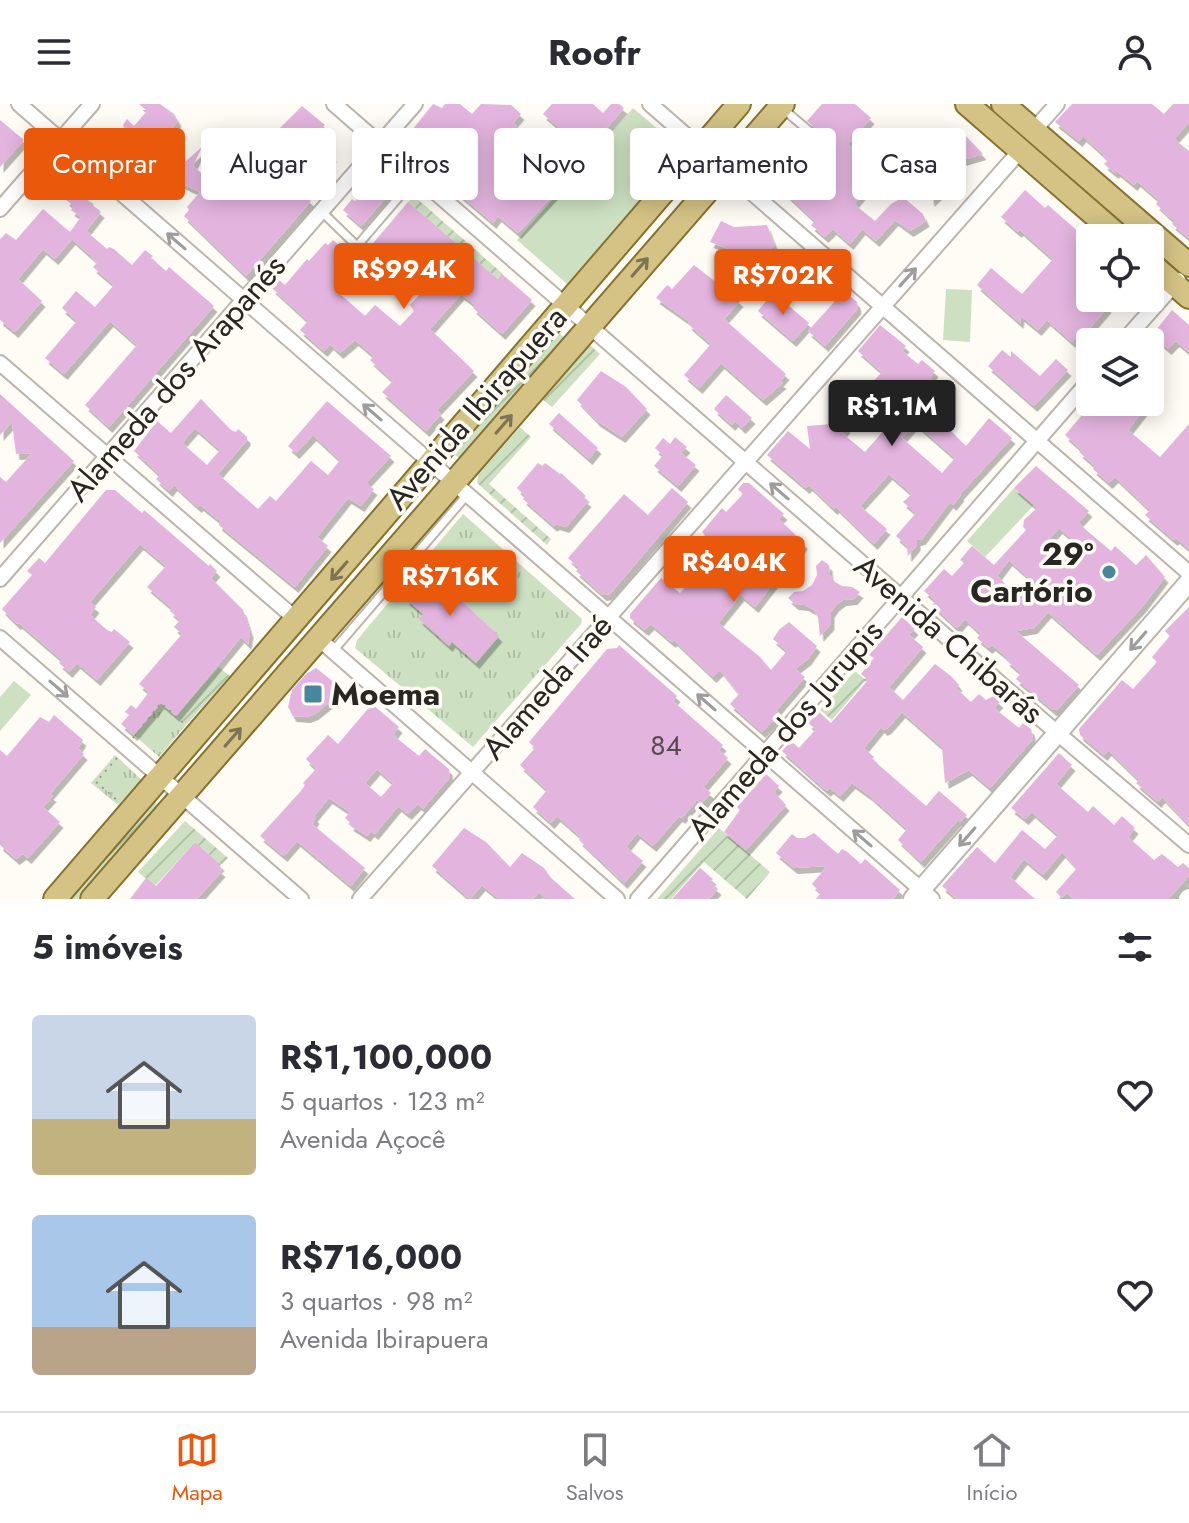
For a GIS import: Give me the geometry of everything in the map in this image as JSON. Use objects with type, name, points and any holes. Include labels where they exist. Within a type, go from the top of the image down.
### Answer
[{"type":"main road","name":"Avenida Ibirapuera","points":[[717,128],[739,104]]},
{"type":"main road","points":[[967,104],[1105,224]]},
{"type":"main road","name":"Avenida Ibirapuera","points":[[762,128],[782,106]]},
{"type":"main road","points":[[1009,106],[1185,279]]},
{"type":"main road","name":"Avenida Ibirapuera","points":[[55,899],[655,200]]},
{"type":"main road","name":"Avenida Ibirapuera","points":[[92,899],[182,796],[326,645],[460,489],[589,326],[698,200]]},
{"type":"main road","points":[[1164,269],[1185,279]]},
{"type":"main road","points":[[922,896],[1057,733],[1189,582]]},
{"type":"street","points":[[19,104],[46,128]]},
{"type":"street","points":[[71,128],[92,104]]},
{"type":"street","name":"Avenida Chibarás","points":[[334,104],[361,128]]},
{"type":"street","name":"Alameda dos Arapanés","points":[[393,128],[415,104]]},
{"type":"street","points":[[650,104],[678,128]]},
{"type":"street","points":[[1034,130],[1057,104]]},
{"type":"street","name":"Alameda Iraé","points":[[360,899],[1020,151]]},
{"type":"street","name":"Alameda dos Arapanés","points":[[0,579],[352,175]]},
{"type":"street","points":[[0,209],[24,181]]},
{"type":"street","points":[[129,200],[764,753],[922,896]]},
{"type":"street","name":"Avenida Chibarás","points":[[445,200],[1189,845]]},
{"type":"street","points":[[760,200],[1189,573]]},
{"type":"street","points":[[1137,328],[1185,279]]},
{"type":"street","points":[[0,363],[297,620]]},
{"type":"street","name":"Alameda dos Jurupis","points":[[638,899],[1076,396]]},
{"type":"street","points":[[0,638],[301,899]]},
{"type":"street","points":[[326,645],[617,899]]},
{"type":"lane","points":[[782,106],[807,128]]},
{"type":"lane","points":[[357,246],[396,200]]},
{"type":"lane","points":[[321,211],[404,289],[411,286],[428,267]]},
{"type":"path","points":[[132,738],[161,703],[190,730]]},
{"type":"path","points":[[122,753],[96,782],[125,807]]},
{"type":"green space","points":[[633,108],[657,128],[630,128],[630,200],[640,200],[567,284],[517,240],[552,200],[614,200],[614,130]]},
{"type":"green space","points":[[419,200],[503,274],[498,279],[408,202]]},
{"type":"green space","points":[[946,289],[972,290],[970,342],[943,340]]},
{"type":"green space","points":[[558,332],[564,337],[459,458],[454,454]]},
{"type":"green space","points":[[590,345],[600,354],[552,407],[543,400]]},
{"type":"green space","points":[[520,427],[531,437],[489,484],[551,539],[547,545],[477,483],[478,475]]},
{"type":"green space","points":[[1014,488],[1034,505],[985,557],[967,541]]},
{"type":"green space","points":[[463,514],[582,619],[581,624],[473,747],[355,648],[357,640]]},
{"type":"green space","points":[[219,667],[230,676],[186,725],[176,716]]},
{"type":"green space","points":[[855,671],[866,680],[832,720],[820,710]]},
{"type":"green space","points":[[14,681],[31,695],[0,731],[0,697]]},
{"type":"green space","points":[[161,703],[186,725],[159,757],[134,735]]},
{"type":"green space","points":[[115,755],[142,780],[118,805],[91,783]]},
{"type":"green space","points":[[154,801],[159,806],[78,899],[69,899]]},
{"type":"green space","points":[[185,821],[228,858],[221,865],[195,842],[155,886],[138,872]]},
{"type":"green space","points":[[719,828],[770,872],[747,899],[704,862],[671,899],[657,899]]},
{"type":"building","points":[[139,104],[160,104],[178,121],[172,128],[124,128],[127,119],[134,126],[147,111]]},
{"type":"building","points":[[433,104],[442,108],[445,104],[460,104],[472,114],[481,104],[511,105],[521,114],[513,123],[519,128],[494,128],[494,200],[549,200],[518,233],[498,216],[493,223],[466,200],[478,200],[478,128],[414,128]]},
{"type":"building","points":[[552,104],[593,104],[603,113],[611,104],[624,108],[607,128],[559,128],[543,114]]},
{"type":"building","points":[[822,104],[855,104],[871,118],[862,128],[852,128],[852,139],[848,144],[852,148],[852,200],[857,200],[854,204],[875,221],[891,204],[907,200],[923,214],[926,221],[910,231],[895,220],[876,241],[862,229],[850,244],[833,229],[825,237],[811,225],[815,221],[793,200],[836,200],[836,128],[815,128],[807,121]]},
{"type":"building","points":[[1072,104],[1152,104],[1164,114],[1173,104],[1189,104],[1189,122],[1174,139],[1189,151],[1189,238],[1172,224],[1174,221],[1156,204],[1159,200],[1137,181],[1134,185],[1104,164],[1107,161],[1104,155],[1083,136],[1079,141],[1055,122]]},
{"type":"building","points":[[302,106],[325,125],[322,128],[280,128]]},
{"type":"building","points":[[0,120],[24,140],[0,167]]},
{"type":"building","points":[[966,136],[983,154],[966,159]]},
{"type":"building","points":[[201,148],[193,166],[201,173],[201,200],[311,201],[246,276],[184,216],[189,210],[187,207],[200,192],[185,185],[185,160]]},
{"type":"building","points":[[1025,190],[1076,230],[1076,312],[1104,312],[1090,328],[1076,328],[1076,338],[1072,342],[1047,320],[1038,330],[1021,316],[1020,323],[977,285],[991,268],[1022,294],[1053,259],[1001,217]]},
{"type":"building","points":[[352,199],[384,200],[361,226],[343,210]]},
{"type":"building","points":[[66,200],[89,200],[101,212],[86,231],[107,249],[114,249],[132,265],[145,250],[166,271],[169,267],[214,306],[109,427],[85,405],[137,345],[110,321],[64,374],[45,358],[77,321],[62,308],[76,291],[95,307],[114,285],[93,267],[97,263],[91,256],[72,239],[55,259],[43,249],[18,279],[42,301],[15,332],[0,320],[0,239],[6,233],[16,240],[43,209],[70,232],[81,217],[71,210],[74,206]]},
{"type":"building","points":[[408,202],[498,279],[502,274],[532,300],[502,334],[461,294],[430,329],[474,371],[437,410],[441,414],[426,431],[382,392],[393,381],[370,360],[374,356],[355,340],[340,353],[330,344],[324,351],[300,330],[308,321],[272,288],[279,280],[285,285],[307,259],[309,261],[325,243],[328,245],[333,240],[343,249],[340,253],[355,266],[332,287],[365,316],[375,305],[400,326],[414,311],[410,305],[446,267],[429,253],[405,281],[369,248]]},
{"type":"building","points":[[721,221],[734,227],[767,225],[775,246],[770,249],[771,253],[731,250],[710,242]]},
{"type":"building","points":[[694,265],[740,301],[724,319],[786,374],[780,381],[783,383],[763,400],[721,363],[699,388],[684,375],[711,344],[688,324],[690,322],[656,298],[667,285],[672,289]]},
{"type":"building","points":[[844,291],[857,302],[858,308],[825,346],[808,331]]},
{"type":"building","points":[[771,295],[776,295],[809,323],[793,341],[758,311]]},
{"type":"building","points":[[1172,310],[1189,325],[1189,352],[1176,341],[1168,349],[1164,346],[1164,328],[1158,328]]},
{"type":"building","points":[[880,325],[906,346],[902,351],[918,364],[922,360],[935,371],[930,378],[941,390],[928,408],[966,446],[989,418],[1012,438],[953,505],[950,502],[922,539],[917,540],[917,545],[908,556],[907,546],[896,536],[916,513],[903,502],[912,494],[889,474],[860,506],[887,529],[874,544],[836,507],[834,509],[809,485],[806,488],[767,455],[788,431],[810,449],[807,426],[832,424],[837,418],[847,427],[842,433],[865,452],[885,429],[865,412],[861,415],[851,405],[860,391],[882,372],[858,351]],"holes":[[[901,390],[918,405],[902,423],[888,411]],[[915,423],[955,458],[942,473],[902,438]]]},
{"type":"building","points":[[1002,350],[1011,357],[1011,351],[1040,376],[1056,359],[1068,370],[1034,406],[988,366]]},
{"type":"building","points":[[601,371],[626,387],[647,409],[622,437],[597,421],[577,400]]},
{"type":"building","points":[[0,394],[74,461],[0,543],[0,477],[6,482],[32,453],[16,454],[12,422],[0,435]]},
{"type":"building","points":[[726,395],[752,418],[742,428],[735,421],[732,425],[714,409]]},
{"type":"building","points":[[201,399],[231,430],[236,432],[238,429],[247,440],[218,474],[258,509],[270,496],[276,501],[311,461],[328,475],[340,460],[313,435],[296,453],[288,446],[327,401],[391,456],[366,483],[374,489],[361,506],[348,498],[317,537],[328,546],[295,587],[174,485],[169,491],[156,479],[160,475],[134,451],[157,421],[171,433]],"holes":[[[195,428],[220,450],[207,465],[182,443]]]},
{"type":"building","points":[[559,413],[598,448],[589,459],[549,424]]},
{"type":"building","points":[[1081,416],[1139,416],[1128,430],[1160,457],[1189,424],[1189,549],[1145,515],[1150,510],[1115,477],[1109,483],[1093,469],[1095,466],[1079,452],[1082,450],[1065,435]]},
{"type":"building","points":[[675,437],[687,447],[681,453],[696,465],[678,486],[654,466],[663,455],[655,448],[663,438],[670,444]]},
{"type":"building","points":[[538,463],[542,466],[545,463],[561,473],[586,496],[584,498],[588,501],[566,527],[554,526],[523,499],[525,496],[517,488]]},
{"type":"building","points":[[1036,466],[1089,511],[1078,523],[1111,551],[1115,546],[1136,565],[1146,555],[1165,577],[1143,606],[1097,655],[1048,612],[1034,628],[1016,631],[1079,685],[1058,709],[1053,710],[1016,679],[1021,673],[1006,660],[1008,658],[977,638],[981,634],[965,619],[957,628],[932,605],[936,601],[924,591],[944,569],[952,576],[964,563],[960,560],[972,546],[994,565],[1026,530],[1024,520],[1037,508],[1014,488]],"holes":[[[1059,528],[1073,540],[1059,557],[1044,545]],[[1009,560],[1030,579],[1016,594],[997,576]]]},
{"type":"building","points":[[743,483],[749,483],[784,514],[779,519],[804,543],[800,554],[755,607],[741,595],[718,623],[759,656],[771,670],[787,651],[773,639],[789,622],[817,646],[808,659],[795,669],[805,677],[776,711],[780,714],[762,732],[730,704],[739,694],[720,670],[713,677],[674,640],[672,642],[651,624],[645,630],[630,618],[630,614],[661,578],[680,593],[694,578],[679,565],[705,535],[702,532],[722,508],[726,512],[743,494],[738,489]]},
{"type":"building","points":[[672,488],[688,502],[610,594],[603,595],[576,571],[579,568],[568,558],[624,494],[648,515]]},
{"type":"building","points":[[106,490],[115,490],[142,513],[144,510],[210,564],[217,571],[211,578],[243,610],[250,632],[248,644],[241,637],[176,716],[161,703],[134,735],[121,724],[129,715],[125,712],[131,705],[136,709],[149,692],[139,684],[182,634],[174,627],[180,620],[170,611],[172,608],[147,587],[166,566],[140,544],[90,602],[96,607],[90,615],[107,630],[112,632],[114,629],[130,642],[97,680],[77,663],[69,672],[59,663],[62,660],[2,609],[32,575],[27,571],[39,558],[45,563]]},
{"type":"building","points":[[822,560],[829,565],[835,582],[860,592],[854,599],[843,600],[836,605],[831,612],[831,624],[820,636],[814,610],[795,604],[788,598],[794,592],[812,585],[817,575],[816,566]]},
{"type":"building","points":[[428,576],[443,589],[447,585],[499,636],[476,663],[452,642],[449,646],[419,619],[423,614],[406,599],[410,592],[403,586],[412,577],[418,583]]},
{"type":"building","points":[[1189,607],[1189,825],[1162,797],[1158,802],[1136,783],[1139,780],[1108,750],[1104,755],[1080,735],[1079,729],[1122,680],[1133,689],[1157,662],[1152,657],[1170,636],[1165,631]]},
{"type":"building","points":[[902,617],[915,629],[909,635],[923,647],[889,687],[903,700],[935,664],[951,676],[959,685],[956,688],[971,702],[979,694],[986,700],[993,696],[1000,702],[994,708],[1019,728],[1023,723],[1031,729],[1033,739],[990,788],[969,770],[945,783],[942,747],[902,712],[888,728],[884,730],[881,727],[864,748],[874,757],[872,759],[926,806],[939,791],[967,815],[960,822],[958,820],[921,862],[898,840],[907,829],[869,795],[852,783],[840,796],[830,788],[827,791],[782,751],[791,741],[799,748],[816,729],[808,723],[819,712],[831,723],[868,680],[861,674],[874,658],[869,655]]},
{"type":"building","points":[[619,645],[677,696],[673,701],[723,745],[719,750],[728,758],[703,787],[711,793],[701,804],[697,800],[682,818],[679,816],[653,846],[637,833],[626,847],[643,861],[624,883],[557,816],[551,823],[533,807],[547,790],[520,765],[535,748],[529,742],[607,649]]},
{"type":"building","name":"Moema","points":[[316,668],[340,687],[330,702],[315,714],[293,716],[288,707],[292,690]]},
{"type":"building","points":[[372,704],[399,727],[393,735],[419,756],[425,749],[449,769],[450,777],[423,809],[418,804],[408,814],[398,806],[375,834],[371,831],[367,836],[345,818],[350,812],[329,798],[314,816],[316,818],[312,824],[365,868],[351,886],[297,841],[284,856],[260,836],[300,792],[305,785],[303,783],[316,769],[306,759],[328,735],[338,744]],"holes":[[[377,769],[393,783],[381,797],[365,783]]]},
{"type":"building","points":[[54,715],[83,740],[78,748],[84,754],[50,794],[53,796],[43,807],[60,822],[28,858],[23,854],[16,859],[0,845],[0,750],[7,756],[40,717],[49,722]]},
{"type":"building","points":[[1059,753],[1072,765],[1056,784],[1088,812],[1093,806],[1114,825],[1122,816],[1135,828],[1128,837],[1154,860],[1162,854],[1178,867],[1183,863],[1189,868],[1189,876],[1168,899],[1074,899],[1067,893],[1062,898],[1056,892],[1077,868],[1062,852],[1043,875],[1024,859],[1010,877],[1035,899],[957,899],[942,886],[977,847],[995,863],[1022,830],[1045,849],[1058,835],[1032,812],[1025,819],[1011,808]]},
{"type":"building","points":[[766,774],[779,786],[774,792],[786,805],[746,850],[724,832],[740,810],[737,807]]},
{"type":"building","points":[[464,828],[486,842],[510,867],[522,853],[544,868],[575,899],[547,899],[539,892],[533,899],[499,899],[482,885],[470,899],[432,866]]},
{"type":"building","points":[[814,833],[838,854],[842,849],[861,864],[865,859],[900,890],[893,899],[816,899],[821,893],[812,884],[827,866],[794,868],[776,853],[792,834],[805,838]]},
{"type":"building","points":[[195,842],[221,865],[218,868],[222,871],[197,899],[130,899],[146,878],[156,886]]},
{"type":"building","points":[[700,868],[713,879],[710,882],[718,889],[709,899],[672,899]]},
{"type":"place","name":"29º Cartório","points":[[1109,572]]},
{"type":"place","name":"Moema","points":[[313,694]]}]
